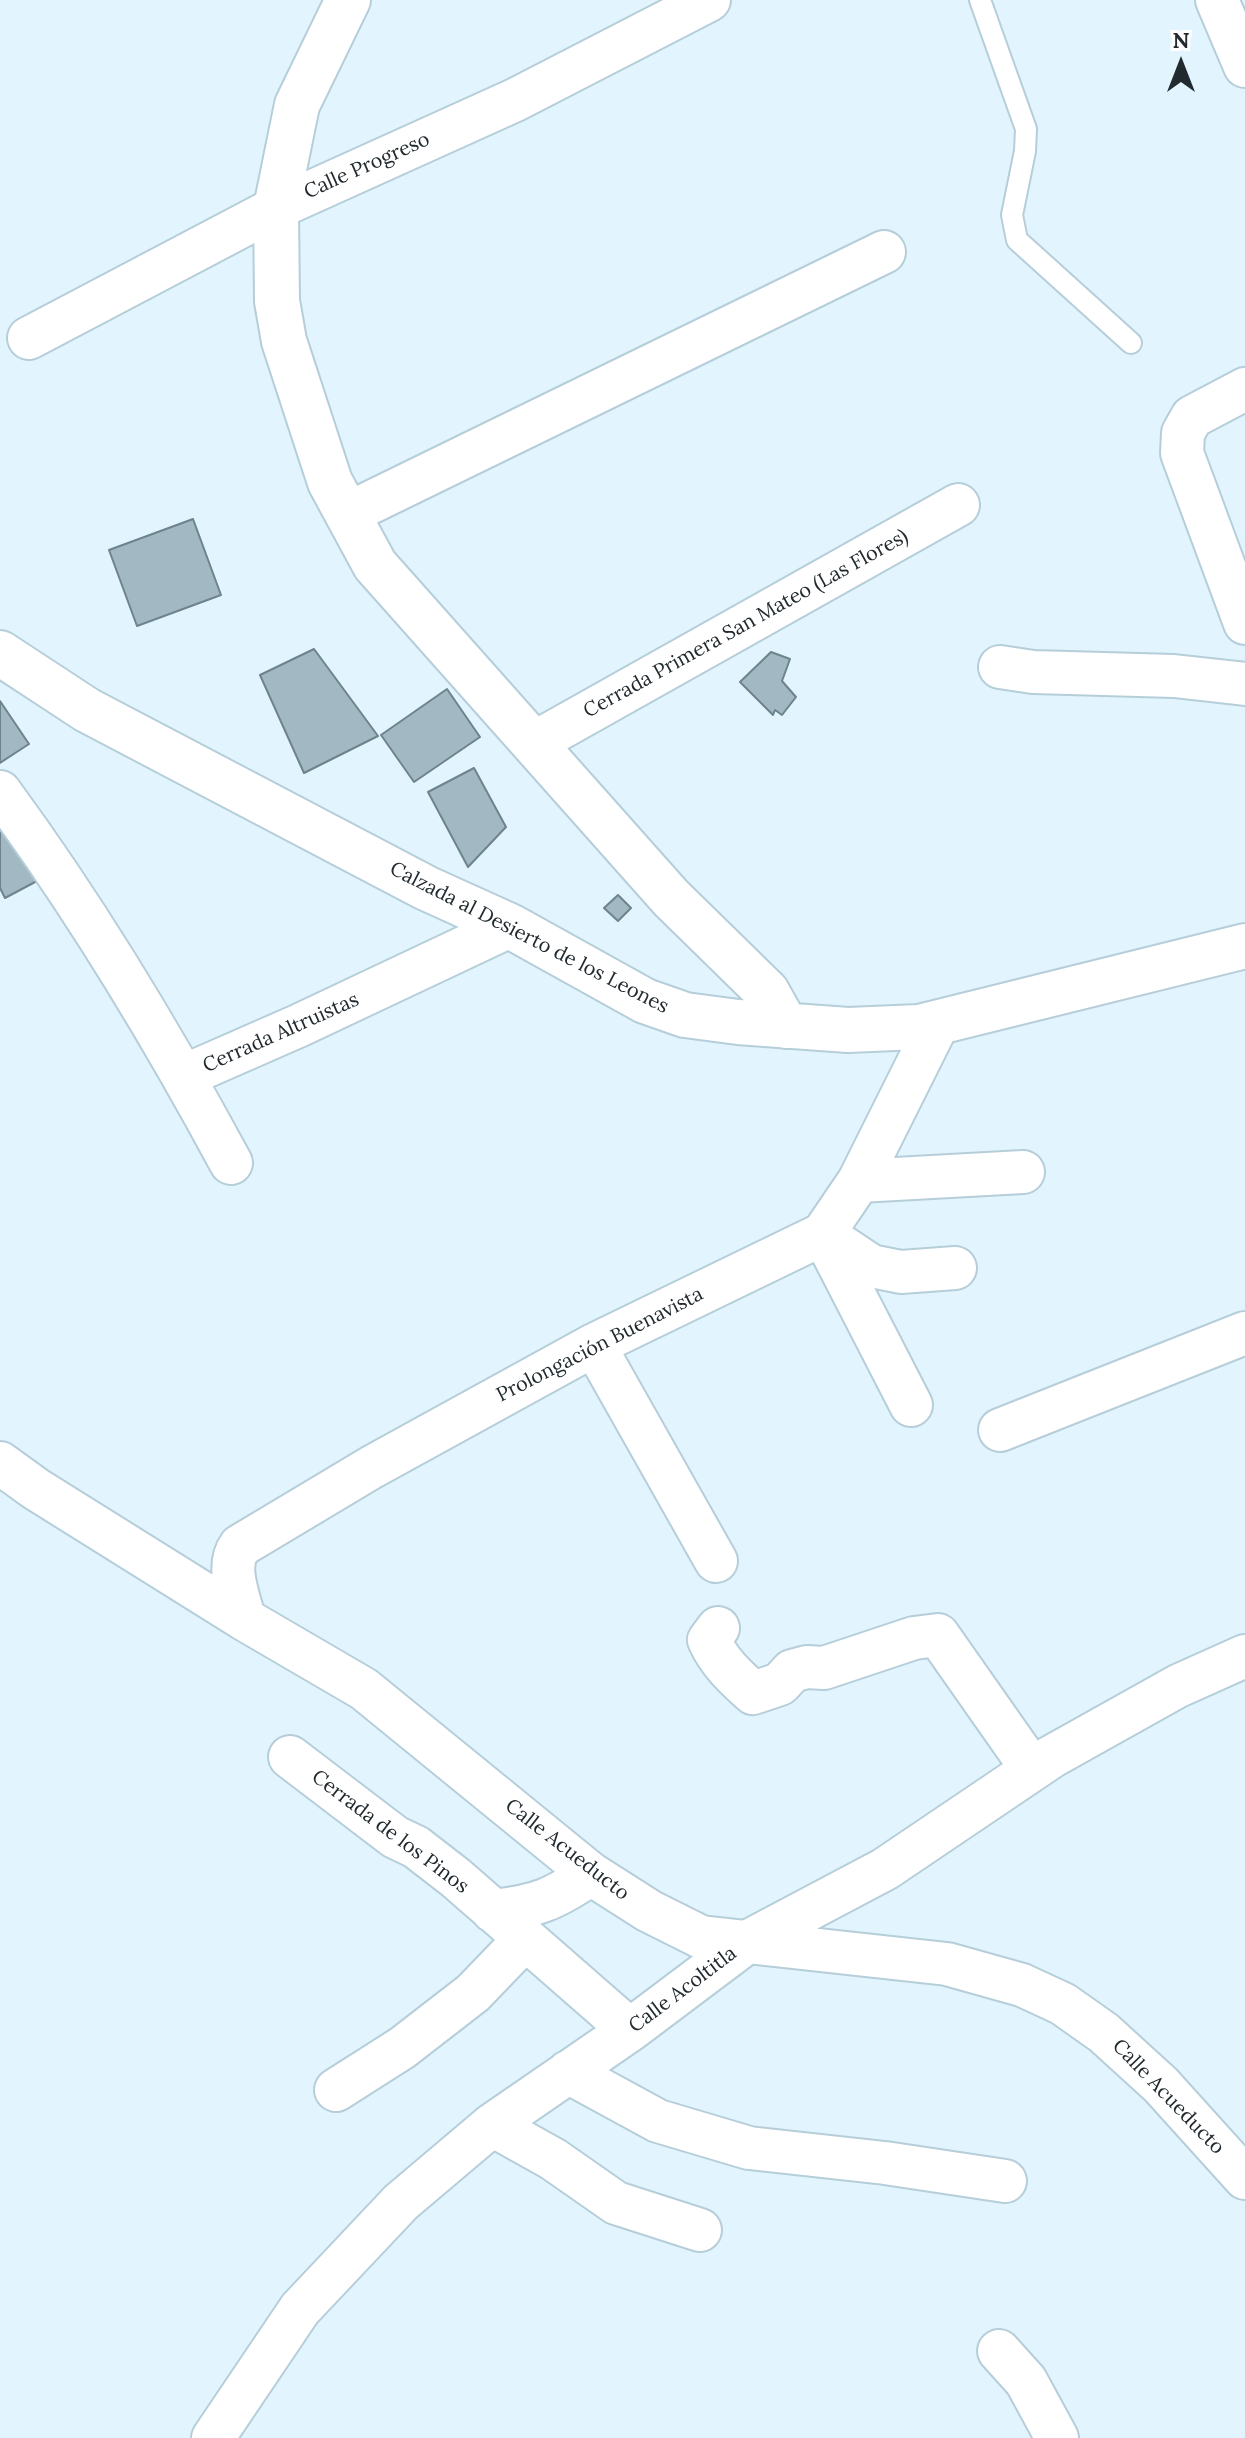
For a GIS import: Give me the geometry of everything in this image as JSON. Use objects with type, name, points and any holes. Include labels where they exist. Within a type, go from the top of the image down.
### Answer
[{"type":"street","points":[[348,0],[297,105],[276,208],[277,301],[284,341],[330,482],[375,565],[671,898],[767,992],[786,1026]]},
{"type":"street","name":"Calle Progreso","points":[[29,338],[276,208],[515,100],[709,0]]},
{"type":"street","points":[[1217,0],[1245,66]]},
{"type":"street","points":[[347,514],[884,252]]},
{"type":"street","points":[[1245,389],[1192,417],[1183,433],[1182,453],[1245,623]]},
{"type":"street","name":"Cerrada Primera San Mateo (Las Flores)","points":[[534,743],[958,505]]},
{"type":"street","name":"Calzada al Desierto de los Leones","points":[[0,654],[87,710],[426,888],[510,926],[645,1001],[685,1015],[848,1030],[919,1027],[1245,946]]},
{"type":"street","points":[[1000,667],[1033,672],[1174,676],[1245,684]]},
{"type":"street","name":"Cerrada Altruistas","points":[[0,792],[52,862],[184,1076],[510,926]]},
{"type":"street","name":"Prolongación Buenavista","points":[[244,1619],[232,1568],[234,1555],[240,1546],[372,1467],[594,1345],[823,1234],[859,1181],[938,1023]]},
{"type":"street","points":[[184,1076],[231,1163]]},
{"type":"street","points":[[859,1181],[1023,1172]]},
{"type":"street","points":[[823,1234],[871,1266],[901,1272],[955,1268]]},
{"type":"street","points":[[823,1234],[911,1405]]},
{"type":"street","points":[[1000,1430],[1245,1333]]},
{"type":"street","points":[[594,1345],[716,1561]]},
{"type":"street","name":"Calle Acueducto","points":[[0,1463],[36,1489],[244,1619],[364,1689],[591,1874],[649,1911],[701,1937],[947,1964],[1022,1985],[1063,2004],[1104,2033],[1161,2085],[1245,2178]]},
{"type":"street","points":[[718,1628],[709,1640],[715,1654],[753,1693],[780,1684],[792,1671],[807,1667],[824,1668],[914,1638],[938,1635],[1032,1769]]},
{"type":"street","name":"Calle Acoltitla","points":[[213,2438],[300,2309],[401,2202],[492,2125],[630,2030],[747,1942],[885,1869],[1032,1769],[1178,1686],[1245,1656]]},
{"type":"street","name":"Cerrada de los Pinos","points":[[290,1757],[395,1837],[416,1847],[630,2030]]},
{"type":"street","points":[[493,1911],[524,1908],[554,1898],[591,1874]]},
{"type":"street","points":[[336,2090],[402,2048],[473,1993],[525,1939]]},
{"type":"street","points":[[568,2072],[658,2121],[749,2148],[885,2163],[1005,2181]]},
{"type":"street","points":[[492,2125],[553,2159],[616,2203],[700,2230]]},
{"type":"street","points":[[999,2351],[1026,2381],[1057,2438]]},
{"type":"lane","points":[[980,0],[1026,129],[1025,151],[1012,215],[1017,240],[1131,343]]},
{"type":"building","points":[[193,519],[221,595],[137,626],[109,550]]},
{"type":"building","points":[[314,649],[378,736],[304,773],[260,675]]},
{"type":"building","points":[[771,652],[790,659],[782,681],[796,697],[782,715],[775,710],[773,715],[740,682]]},
{"type":"building","points":[[447,689],[480,737],[414,782],[381,735]]},
{"type":"building","points":[[0,701],[29,744],[0,763]]},
{"type":"building","points":[[474,768],[506,827],[468,867],[428,792]]},
{"type":"building","points":[[5,824],[37,881],[5,898],[0,888],[0,826]]},
{"type":"building","points":[[618,895],[631,908],[618,921],[604,908]]}]
